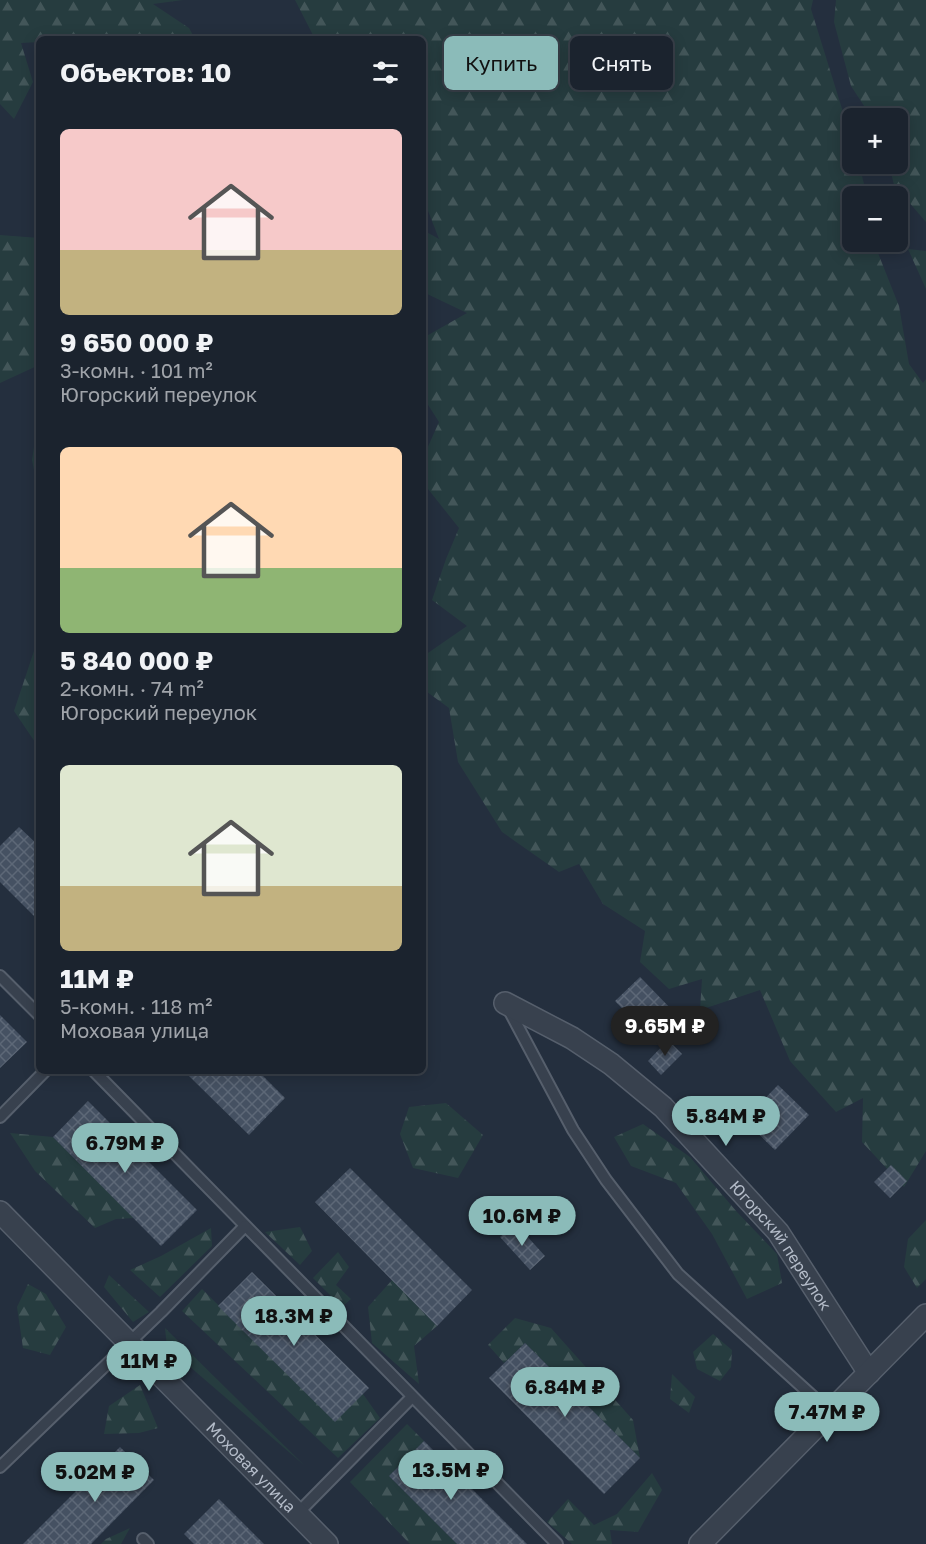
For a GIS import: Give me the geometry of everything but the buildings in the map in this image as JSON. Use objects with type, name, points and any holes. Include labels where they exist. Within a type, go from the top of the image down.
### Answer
[{"type":"street","name":"Югорский переулок","points":[[505,1003],[572,1038],[611,1064],[663,1107],[778,1232],[869,1372]]},
{"type":"street","name":"Моховая улица","points":[[0,1212],[327,1544]]},
{"type":"street","points":[[700,1544],[926,1315]]},
{"type":"lane","points":[[0,976],[36,1012]]},
{"type":"lane","points":[[505,1003],[573,1130],[606,1180],[678,1274],[830,1412]]},
{"type":"lane","points":[[0,1117],[42,1074]]},
{"type":"lane","points":[[96,1074],[557,1544]]},
{"type":"lane","points":[[0,1467],[129,1343],[245,1226]]},
{"type":"lane","points":[[297,1514],[412,1397]]},
{"type":"green space","points":[[0,0],[183,0],[153,4],[189,28],[193,36],[36,36],[36,42],[21,43],[33,82],[14,119],[0,104]]},
{"type":"green space","points":[[295,0],[813,0],[811,9],[842,109],[842,174],[862,174],[864,186],[842,186],[842,252],[878,252],[899,306],[909,364],[923,383],[926,379],[926,1151],[904,1187],[862,1142],[863,1098],[836,1112],[790,1061],[760,990],[700,1010],[702,979],[669,989],[640,962],[645,931],[603,904],[579,864],[559,872],[502,832],[458,762],[449,708],[426,691],[426,654],[467,626],[432,600],[459,528],[428,489],[426,451],[439,422],[426,402],[426,336],[467,313],[426,293],[426,232],[439,239],[426,206],[426,36],[313,36]]},
{"type":"green space","points":[[836,0],[926,0],[926,222],[908,201],[908,186],[895,186],[891,174],[908,174],[908,108],[865,108],[851,86],[834,22]]},
{"type":"green space","points":[[0,235],[36,238],[36,366],[0,383]]},
{"type":"green space","points":[[908,249],[926,251],[926,289]]},
{"type":"green space","points":[[36,434],[36,480],[32,460]]},
{"type":"green space","points":[[36,645],[36,744],[14,711]]},
{"type":"green space","points":[[446,1103],[483,1135],[458,1178],[413,1168],[400,1134],[409,1107]]},
{"type":"green space","points":[[643,1124],[690,1157],[777,1254],[782,1283],[747,1299],[712,1234],[676,1183],[631,1166],[614,1137]]},
{"type":"green space","points":[[10,1133],[53,1137],[134,1218],[116,1219],[95,1228],[35,1171]]},
{"type":"green space","points":[[926,1220],[926,1279],[917,1288],[904,1267],[908,1239]]},
{"type":"green space","points":[[300,1227],[312,1251],[300,1265],[265,1232]]},
{"type":"green space","points":[[211,1228],[212,1246],[160,1297],[130,1270],[161,1256]]},
{"type":"green space","points":[[338,1252],[349,1267],[336,1285],[351,1299],[342,1307],[313,1278]]},
{"type":"green space","points":[[109,1275],[149,1312],[133,1322],[104,1287]]},
{"type":"green space","points":[[392,1280],[437,1326],[414,1346],[419,1384],[372,1343],[368,1307]]},
{"type":"green space","points":[[28,1284],[46,1294],[66,1327],[50,1355],[23,1348],[17,1307]]},
{"type":"green space","points":[[202,1289],[332,1418],[363,1394],[380,1418],[338,1458],[182,1311]]},
{"type":"green space","points":[[515,1318],[551,1328],[633,1420],[640,1458],[525,1343],[504,1363],[488,1345]]},
{"type":"green space","points":[[165,1328],[304,1465],[167,1347]]},
{"type":"green space","points":[[713,1334],[732,1350],[731,1367],[720,1381],[697,1369],[693,1352]]},
{"type":"green space","points":[[672,1374],[695,1397],[689,1413],[670,1399]]},
{"type":"green space","points":[[140,1385],[158,1428],[139,1433],[104,1434],[109,1406]]},
{"type":"green space","points":[[407,1424],[424,1441],[389,1476],[457,1544],[410,1544],[350,1482]]},
{"type":"green space","points":[[652,1473],[662,1490],[638,1532],[610,1530],[612,1544],[572,1544],[547,1522],[568,1499],[594,1525],[617,1514]]},
{"type":"green space","points":[[130,1528],[121,1544],[101,1544],[106,1539]]}]
